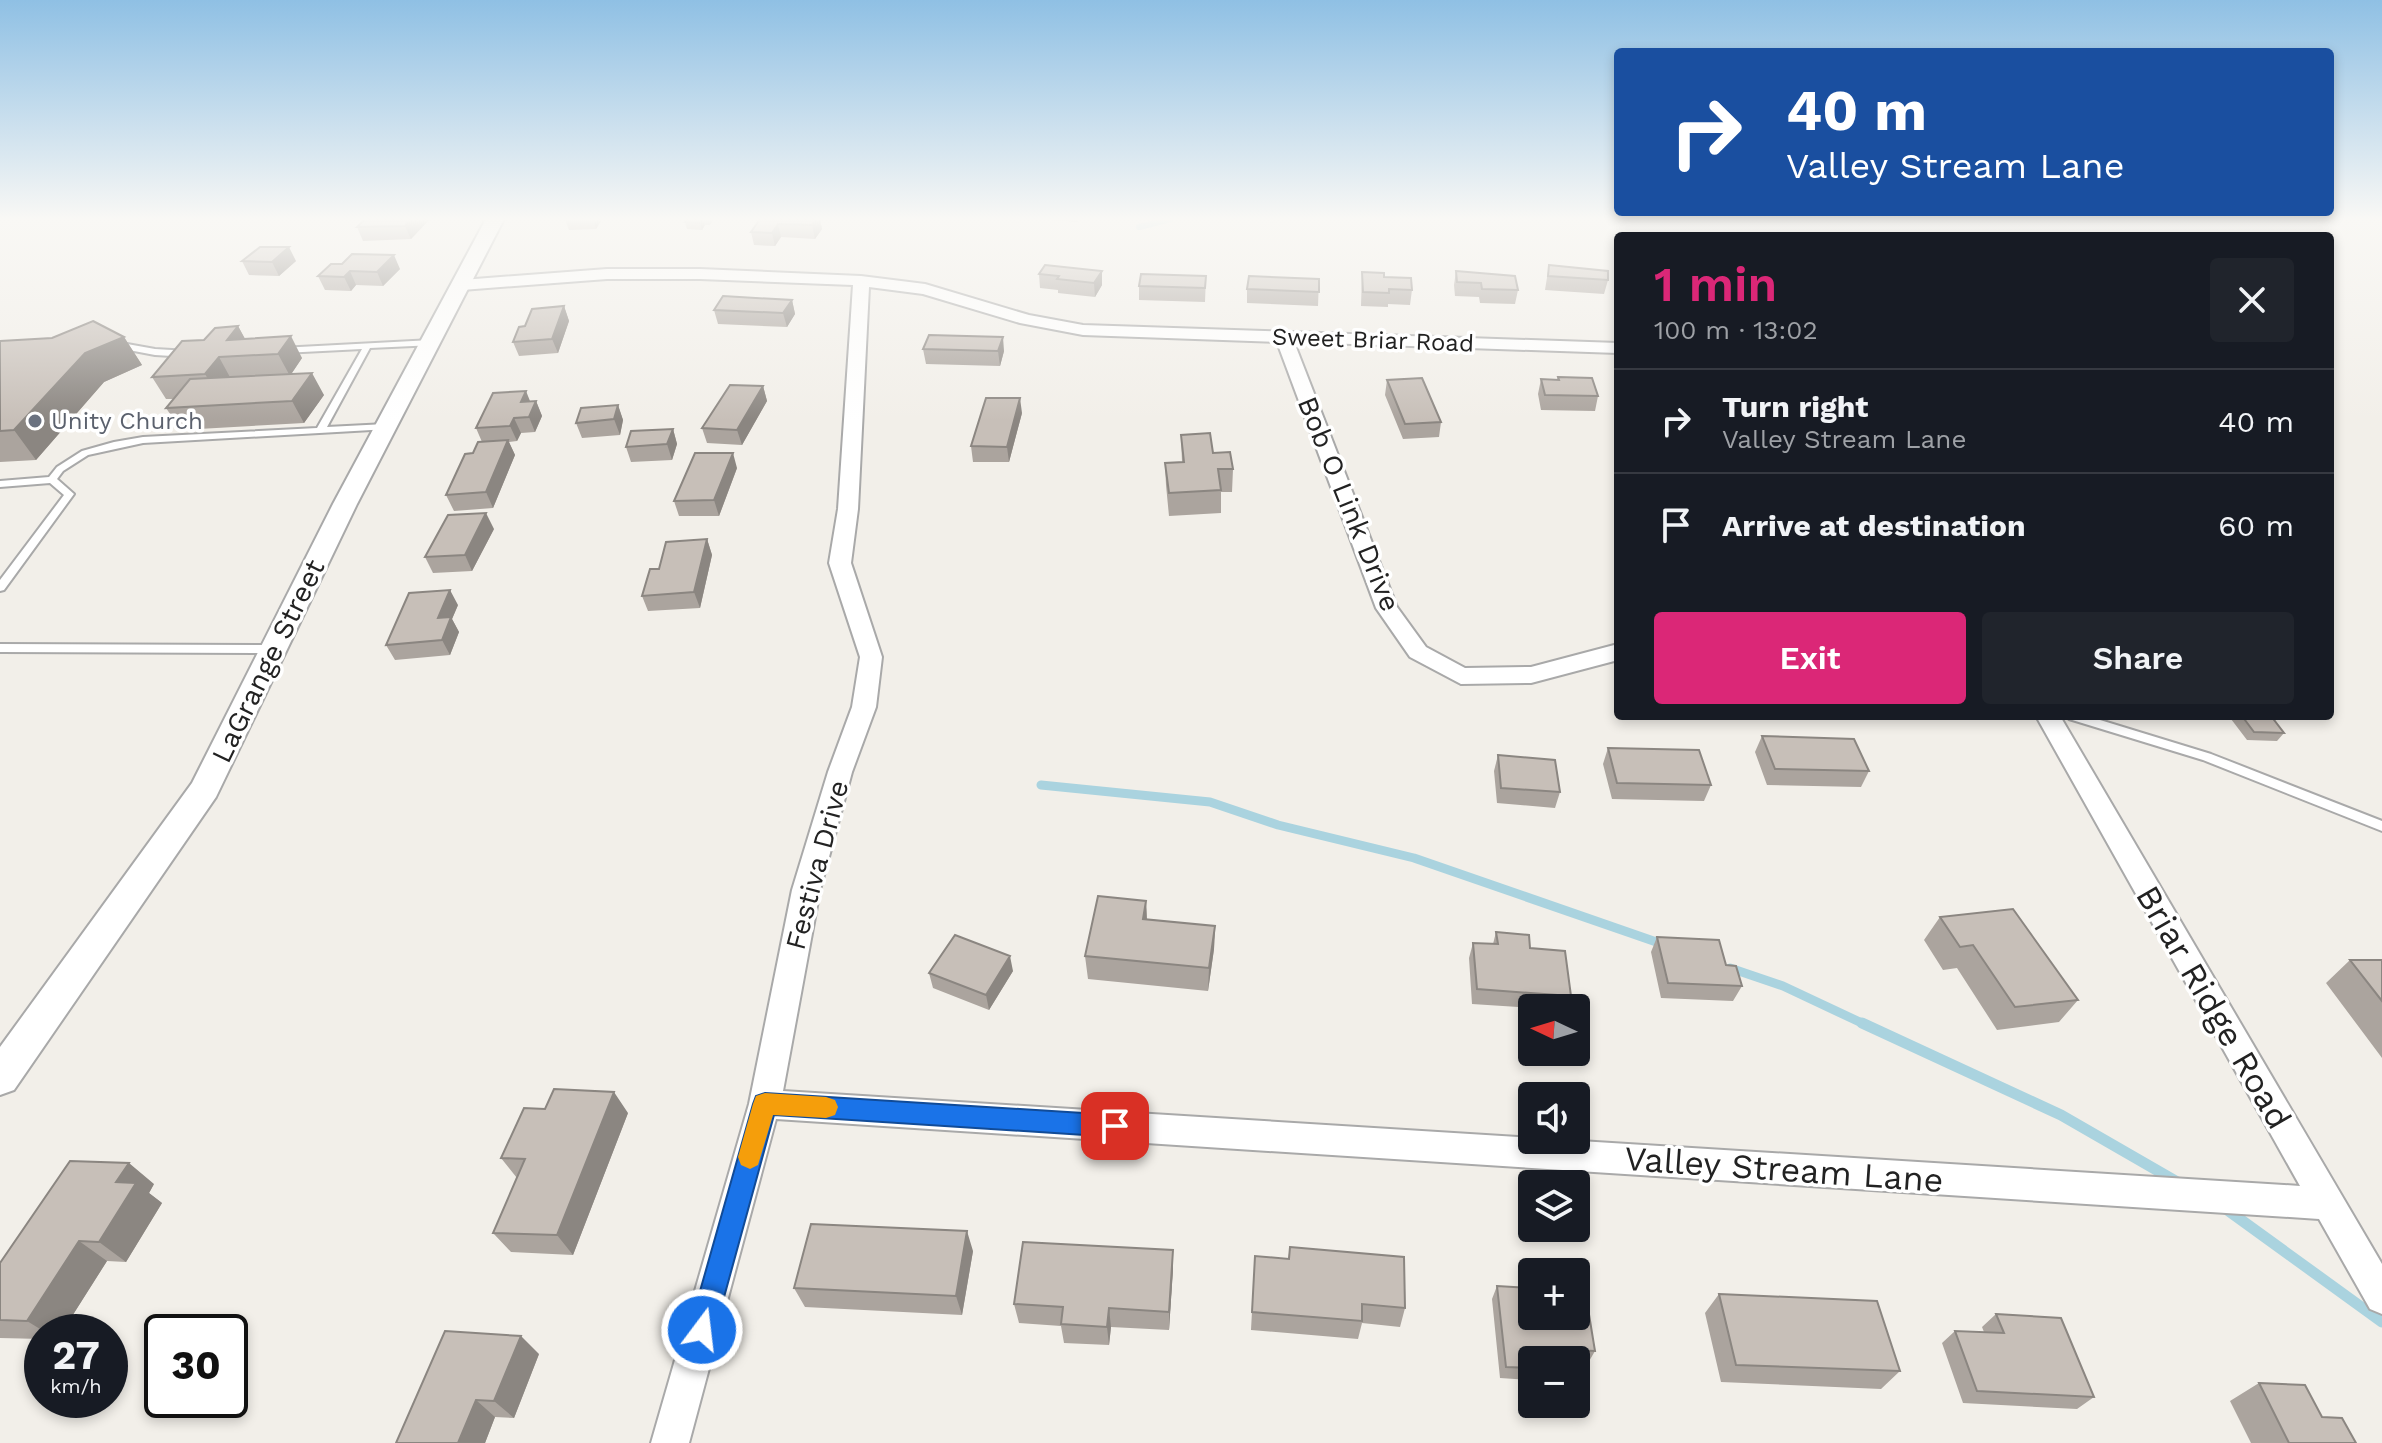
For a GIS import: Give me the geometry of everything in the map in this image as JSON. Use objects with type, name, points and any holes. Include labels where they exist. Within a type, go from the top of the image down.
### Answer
[{"type":"street","name":"LaGrange Street","points":[[0,1078],[205,789],[345,504],[461,286]]},
{"type":"street","name":"Festiva Drive","points":[[670,1443],[765,1104],[806,890],[840,772],[864,707],[871,657],[840,563],[848,509],[861,286]]},
{"type":"street","name":"Sweet Briar Road","points":[[904,286],[925,289],[1026,319],[1083,330],[1614,348]]},
{"type":"street","name":"Bob O Link Drive","points":[[1283,336],[1387,608],[1418,652],[1461,676],[1531,675],[1614,653]]},
{"type":"street","name":"Briar Ridge Road","points":[[2050,720],[2325,1203],[2382,1297]]},
{"type":"street","name":"Valley Stream Lane","points":[[765,1104],[2325,1203]]},
{"type":"lane","points":[[277,350],[432,343]]},
{"type":"lane","points":[[105,345],[198,354]]},
{"type":"lane","points":[[320,431],[368,345]]},
{"type":"lane","points":[[52,480],[60,469],[85,453],[143,440],[386,427]]},
{"type":"lane","points":[[0,484],[52,480],[69,494],[0,588]]},
{"type":"lane","points":[[0,648],[276,649]]},
{"type":"lane","points":[[2086,720],[2207,757],[2382,826]]},
{"type":"building","points":[[1150,286],[1205,286],[1205,288]]},
{"type":"building","points":[[1247,286],[1319,286],[1319,292],[1247,289]]},
{"type":"building","points":[[1363,286],[1412,286],[1412,290],[1389,289],[1389,293],[1363,292]]},
{"type":"building","points":[[1482,286],[1517,286],[1518,290],[1482,289]]},
{"type":"building","points":[[723,296],[792,300],[783,313],[714,310]]},
{"type":"building","points":[[564,306],[552,339],[513,342],[519,327],[525,326],[532,309]]},
{"type":"building","points":[[93,321],[124,337],[85,353],[14,430],[0,431],[0,341],[52,338]]},
{"type":"building","points":[[238,326],[227,340],[291,336],[278,354],[219,357],[205,374],[152,377],[182,341],[204,340],[215,328]]},
{"type":"building","points":[[929,335],[1003,337],[998,351],[923,349]]},
{"type":"building","points":[[312,373],[292,401],[166,408],[190,379]]},
{"type":"building","points":[[1558,377],[1592,378],[1598,396],[1545,395],[1541,379],[1559,380]]},
{"type":"building","points":[[1422,378],[1441,422],[1405,424],[1387,380]]},
{"type":"building","points":[[730,385],[763,386],[737,430],[702,428]]},
{"type":"building","points":[[526,391],[521,402],[536,401],[529,417],[514,418],[510,426],[476,428],[493,393]]},
{"type":"building","points":[[986,398],[1020,398],[1007,447],[971,446]]},
{"type":"building","points":[[618,405],[614,419],[576,423],[581,408]]},
{"type":"building","points":[[673,429],[667,444],[626,447],[631,431]]},
{"type":"building","points":[[1210,433],[1213,453],[1230,452],[1233,469],[1218,469],[1221,490],[1169,493],[1165,463],[1184,462],[1181,435]]},
{"type":"building","points":[[508,440],[486,492],[446,495],[465,454],[473,453],[478,442]]},
{"type":"building","points":[[695,453],[733,453],[714,500],[674,501]]},
{"type":"building","points":[[486,513],[465,555],[425,557],[448,515]]},
{"type":"building","points":[[707,539],[694,592],[642,596],[650,569],[659,569],[666,542]]},
{"type":"building","points":[[450,590],[438,618],[451,617],[442,640],[386,645],[409,593]]},
{"type":"building","points":[[2245,720],[2274,720],[2284,733],[2254,732]]},
{"type":"building","points":[[1762,736],[1854,739],[1869,771],[1775,769]]},
{"type":"building","points":[[1608,748],[1699,750],[1711,785],[1617,783]]},
{"type":"building","points":[[1498,755],[1555,760],[1560,792],[1501,788]]},
{"type":"building","points":[[1098,896],[1146,901],[1143,919],[1215,926],[1209,968],[1085,956]]},
{"type":"building","points":[[2013,909],[2078,1000],[2015,1007],[1973,945],[1960,947],[1940,917]]},
{"type":"building","points":[[1496,932],[1529,935],[1530,948],[1565,951],[1571,994],[1477,989],[1473,943],[1498,944]]},
{"type":"building","points":[[955,935],[1010,956],[986,995],[929,973]]},
{"type":"building","points":[[1657,937],[1719,940],[1726,965],[1736,966],[1742,986],[1668,983]]},
{"type":"building","points":[[2350,960],[2382,960],[2382,1001]]},
{"type":"building","points":[[554,1089],[614,1092],[557,1235],[493,1233],[525,1159],[501,1158],[524,1108],[545,1109]]},
{"type":"building","points":[[70,1161],[129,1163],[116,1182],[136,1183],[99,1242],[79,1241],[32,1314],[24,1314],[24,1321],[0,1320],[0,1263]]},
{"type":"building","points":[[811,1224],[967,1231],[956,1296],[794,1288]]},
{"type":"building","points":[[1023,1242],[1173,1250],[1169,1312],[1109,1308],[1107,1327],[1061,1324],[1063,1307],[1014,1304]]},
{"type":"building","points":[[1290,1247],[1404,1257],[1405,1308],[1362,1304],[1362,1321],[1252,1312],[1255,1256],[1289,1259]]},
{"type":"building","points":[[1497,1286],[1518,1287],[1518,1330],[1590,1330],[1590,1320],[1595,1351],[1590,1351],[1590,1346],[1518,1346],[1518,1367],[1506,1367]]},
{"type":"building","points":[[1719,1294],[1877,1301],[1900,1371],[1736,1365]]},
{"type":"building","points":[[1996,1314],[2061,1318],[2094,1397],[1977,1391],[1955,1331],[2004,1333]]},
{"type":"building","points":[[445,1331],[521,1336],[494,1401],[476,1400],[458,1443],[396,1443]]},
{"type":"building","points":[[2259,1383],[2305,1385],[2322,1417],[2342,1418],[2356,1443],[2289,1443]]},
{"type":"waterway","points":[[1041,785],[1210,802],[1278,825],[1414,858],[1665,945]]},
{"type":"waterway","points":[[1730,968],[1783,986],[1866,1025]]},
{"type":"waterway","points":[[1862,1023],[2061,1115],[2179,1183]]},
{"type":"waterway","points":[[2226,1209],[2382,1322]]},
{"type":"slow traffic","points":[[750,1157],[765,1104],[826,1107]]},
{"type":"place","name":"Unity Church","points":[[35,421]]},
{"type":"route","points":[[702,1330],[765,1104],[1115,1126]]}]
